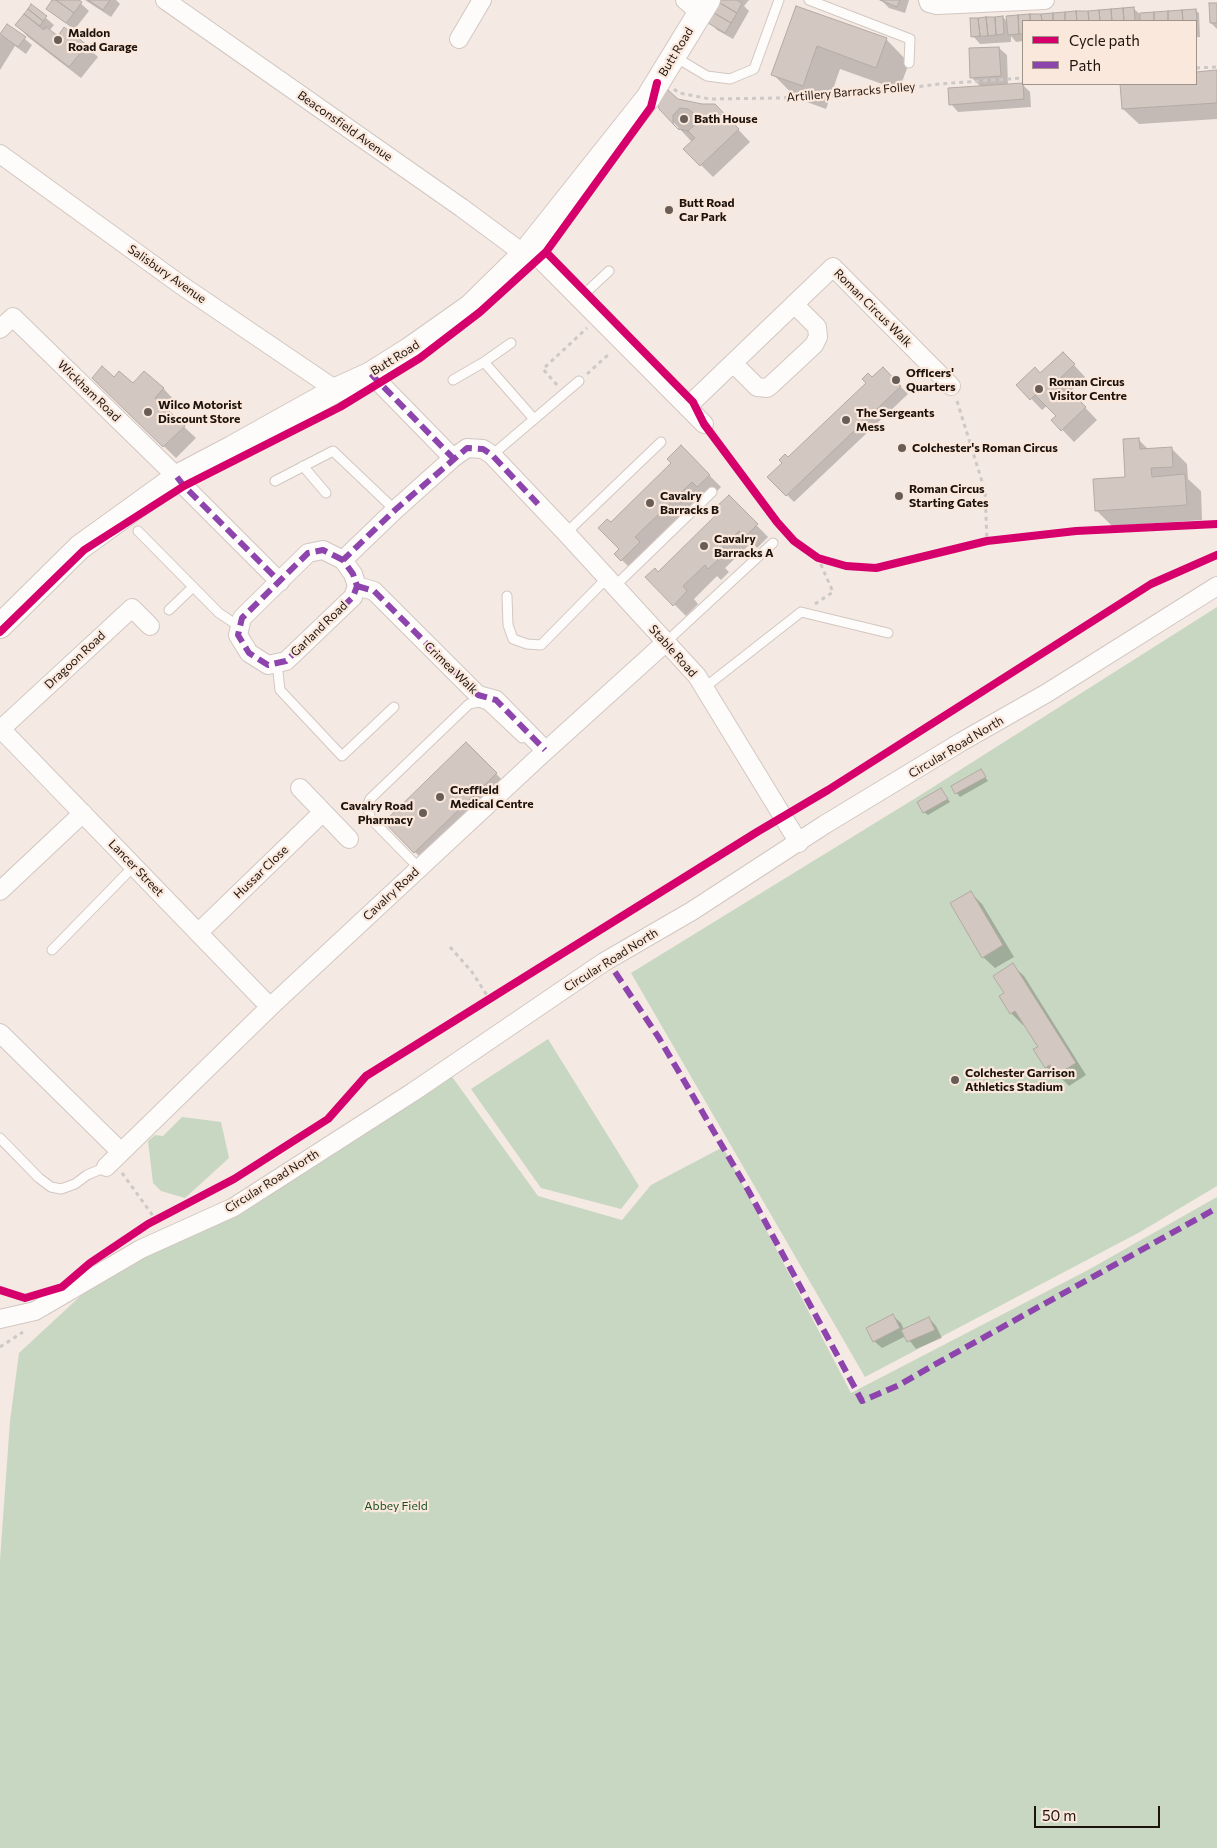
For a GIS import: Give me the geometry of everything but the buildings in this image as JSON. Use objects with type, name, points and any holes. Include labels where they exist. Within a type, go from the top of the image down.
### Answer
[{"type":"main road","name":"Butt Road","points":[[0,626],[80,546],[177,477],[336,390],[371,374],[470,307],[527,251],[648,98],[673,56],[698,4]]},
{"type":"street","name":"Beaconsfield Avenue","points":[[165,0],[462,208],[527,251],[579,299],[704,424]]},
{"type":"street","points":[[459,39],[482,0]]},
{"type":"street","points":[[929,2],[937,5],[1046,0]]},
{"type":"street","name":"Salisbury Avenue","points":[[0,154],[181,285],[336,390]]},
{"type":"street","name":"Roman Circus Walk","points":[[687,407],[832,267],[951,386]]},
{"type":"street","points":[[734,363],[757,387],[767,388],[807,352],[818,337],[817,327],[794,304]]},
{"type":"street","name":"Wickham Road","points":[[0,329],[13,318],[177,477]]},
{"type":"street","points":[[371,374],[453,458]]},
{"type":"street","points":[[343,560],[394,510],[467,448],[483,449],[492,455]]},
{"type":"street","name":"Stable Road","points":[[492,455],[697,676],[799,843]]},
{"type":"street","points":[[177,477],[280,582]]},
{"type":"street","points":[[240,627],[242,618],[308,554],[323,550],[343,560],[353,574],[356,586]]},
{"type":"street","name":"Garland Road","points":[[240,627],[238,635],[249,653],[268,665],[286,661],[353,597],[356,586]]},
{"type":"street","name":"Crimea Walk","points":[[356,586],[374,591],[478,695],[496,700],[542,753]]},
{"type":"street","name":"Circular Road North","points":[[0,1320],[35,1311],[141,1249],[234,1207],[413,1092],[604,962],[692,911],[960,742],[1047,694],[1217,586]]},
{"type":"street","name":"Dragoon Road","points":[[0,729],[132,608],[150,626]]},
{"type":"street","name":"Cavalry Road","points":[[113,1160],[270,1007],[542,753],[666,642]]},
{"type":"street","name":"Lancer Street","points":[[0,729],[270,1007]]},
{"type":"street","points":[[300,788],[349,839]]},
{"type":"street","name":"Hussar Close","points":[[198,933],[324,812]]},
{"type":"street","points":[[0,891],[83,813]]},
{"type":"street","points":[[0,1033],[113,1160]]},
{"type":"lane","points":[[673,56],[708,76],[730,79],[754,68],[779,0]]},
{"type":"lane","points":[[809,0],[910,39],[909,63]]},
{"type":"lane","points":[[579,299],[609,271]]},
{"type":"lane","points":[[453,380],[511,344]]},
{"type":"lane","points":[[484,362],[534,419]]},
{"type":"lane","points":[[492,455],[579,381]]},
{"type":"lane","points":[[566,533],[661,442]]},
{"type":"lane","points":[[275,481],[334,451],[394,510]]},
{"type":"lane","points":[[303,466],[326,493]]},
{"type":"lane","points":[[507,596],[508,625],[513,639],[526,644],[541,645],[712,492]]},
{"type":"lane","points":[[138,531],[219,613],[240,627]]},
{"type":"lane","points":[[666,642],[773,543]]},
{"type":"lane","points":[[169,610],[193,587]]},
{"type":"lane","points":[[704,688],[801,612],[888,633]]},
{"type":"lane","points":[[277,663],[280,690],[342,756],[394,707]]},
{"type":"lane","points":[[419,868],[371,819],[367,807],[370,799],[469,704],[479,702],[487,705],[542,753]]},
{"type":"lane","points":[[52,950],[134,866]]},
{"type":"lane","points":[[0,1138],[51,1188],[61,1189],[75,1184],[113,1160]]},
{"type":"path","points":[[1197,68],[1217,67]]},
{"type":"path","points":[[564,393],[543,369],[598,318]]},
{"type":"path","points":[[579,381],[622,342]]},
{"type":"path","points":[[951,386],[985,492],[987,541]]},
{"type":"path","points":[[978,543],[997,540]]},
{"type":"path","points":[[810,552],[818,558],[827,561]]},
{"type":"path","points":[[801,612],[833,592],[818,558]]},
{"type":"path","points":[[450,947],[472,972],[486,1002],[497,995]]},
{"type":"path","points":[[113,1160],[156,1220]]},
{"type":"path","points":[[148,1224],[164,1216]]},
{"type":"green space","name":"Colchester Garrison Athletics Stadium","points":[[1217,607],[1217,1186],[1140,1232],[865,1377],[631,973],[919,796]]},
{"type":"green space","points":[[548,1039],[639,1186],[621,1209],[541,1188],[471,1089]]},
{"type":"green space","name":"Abbey Field","points":[[445,1067],[538,1196],[622,1220],[651,1185],[723,1147],[851,1393],[1088,1270],[1217,1197],[1217,1848],[0,1848],[0,1560],[10,1421],[19,1353],[115,1264],[245,1199]]},
{"type":"green space","points":[[182,1117],[221,1122],[229,1158],[185,1198],[161,1191],[153,1183],[148,1141],[155,1135],[163,1136]]},
{"type":"marked path","points":[[371,374],[453,458]]},
{"type":"marked path","points":[[343,560],[323,550],[308,553],[242,618],[238,635],[249,653],[268,665],[286,661],[353,597],[357,586],[353,574],[343,560],[395,510],[467,448],[483,449],[492,455],[538,504]]},
{"type":"marked path","points":[[177,477],[280,582]]},
{"type":"marked path","points":[[357,586],[374,591],[478,695],[496,700],[545,750]]},
{"type":"marked path","points":[[615,972],[659,1038],[748,1190],[862,1401],[899,1385],[1217,1208]]},
{"type":"cycle path","points":[[0,632],[84,550],[184,486],[340,407],[420,358],[480,312],[546,252],[651,107],[657,83]]},
{"type":"cycle path","points":[[546,252],[693,402],[704,424],[777,522],[794,541],[818,558],[846,566],[876,568],[987,541],[1076,531],[1217,524]]},
{"type":"cycle path","points":[[0,1290],[25,1298],[62,1287],[90,1263],[148,1224],[234,1179],[328,1119],[366,1076],[757,832],[828,790],[1151,584],[1217,555]]},
{"type":"place","name":"Maldon Road Garage","points":[[58,40]]},
{"type":"place","name":"Bath House","points":[[684,119]]},
{"type":"place","name":"Butt Road Car Park","points":[[669,210]]},
{"type":"place","name":"Officers' Quarters","points":[[896,380]]},
{"type":"place","name":"Roman Circus Visitor Centre","points":[[1039,389]]},
{"type":"place","name":"Wilco Motorist Discount Store","points":[[148,412]]},
{"type":"place","name":"The Sergeants Mess","points":[[846,420]]},
{"type":"place","name":"Colchester's Roman Circus","points":[[902,448]]},
{"type":"place","name":"Roman Circus Starting Gates","points":[[899,496]]},
{"type":"place","name":"Cavalry Barracks B","points":[[650,503]]},
{"type":"place","name":"Cavalry Barracks A","points":[[704,546]]},
{"type":"place","name":"Creffield Medical Centre","points":[[440,797]]},
{"type":"place","name":"Cavalry Road Pharmacy","points":[[423,813]]},
{"type":"place","name":"Colchester Garrison Athletics Stadium","points":[[955,1080]]}]
